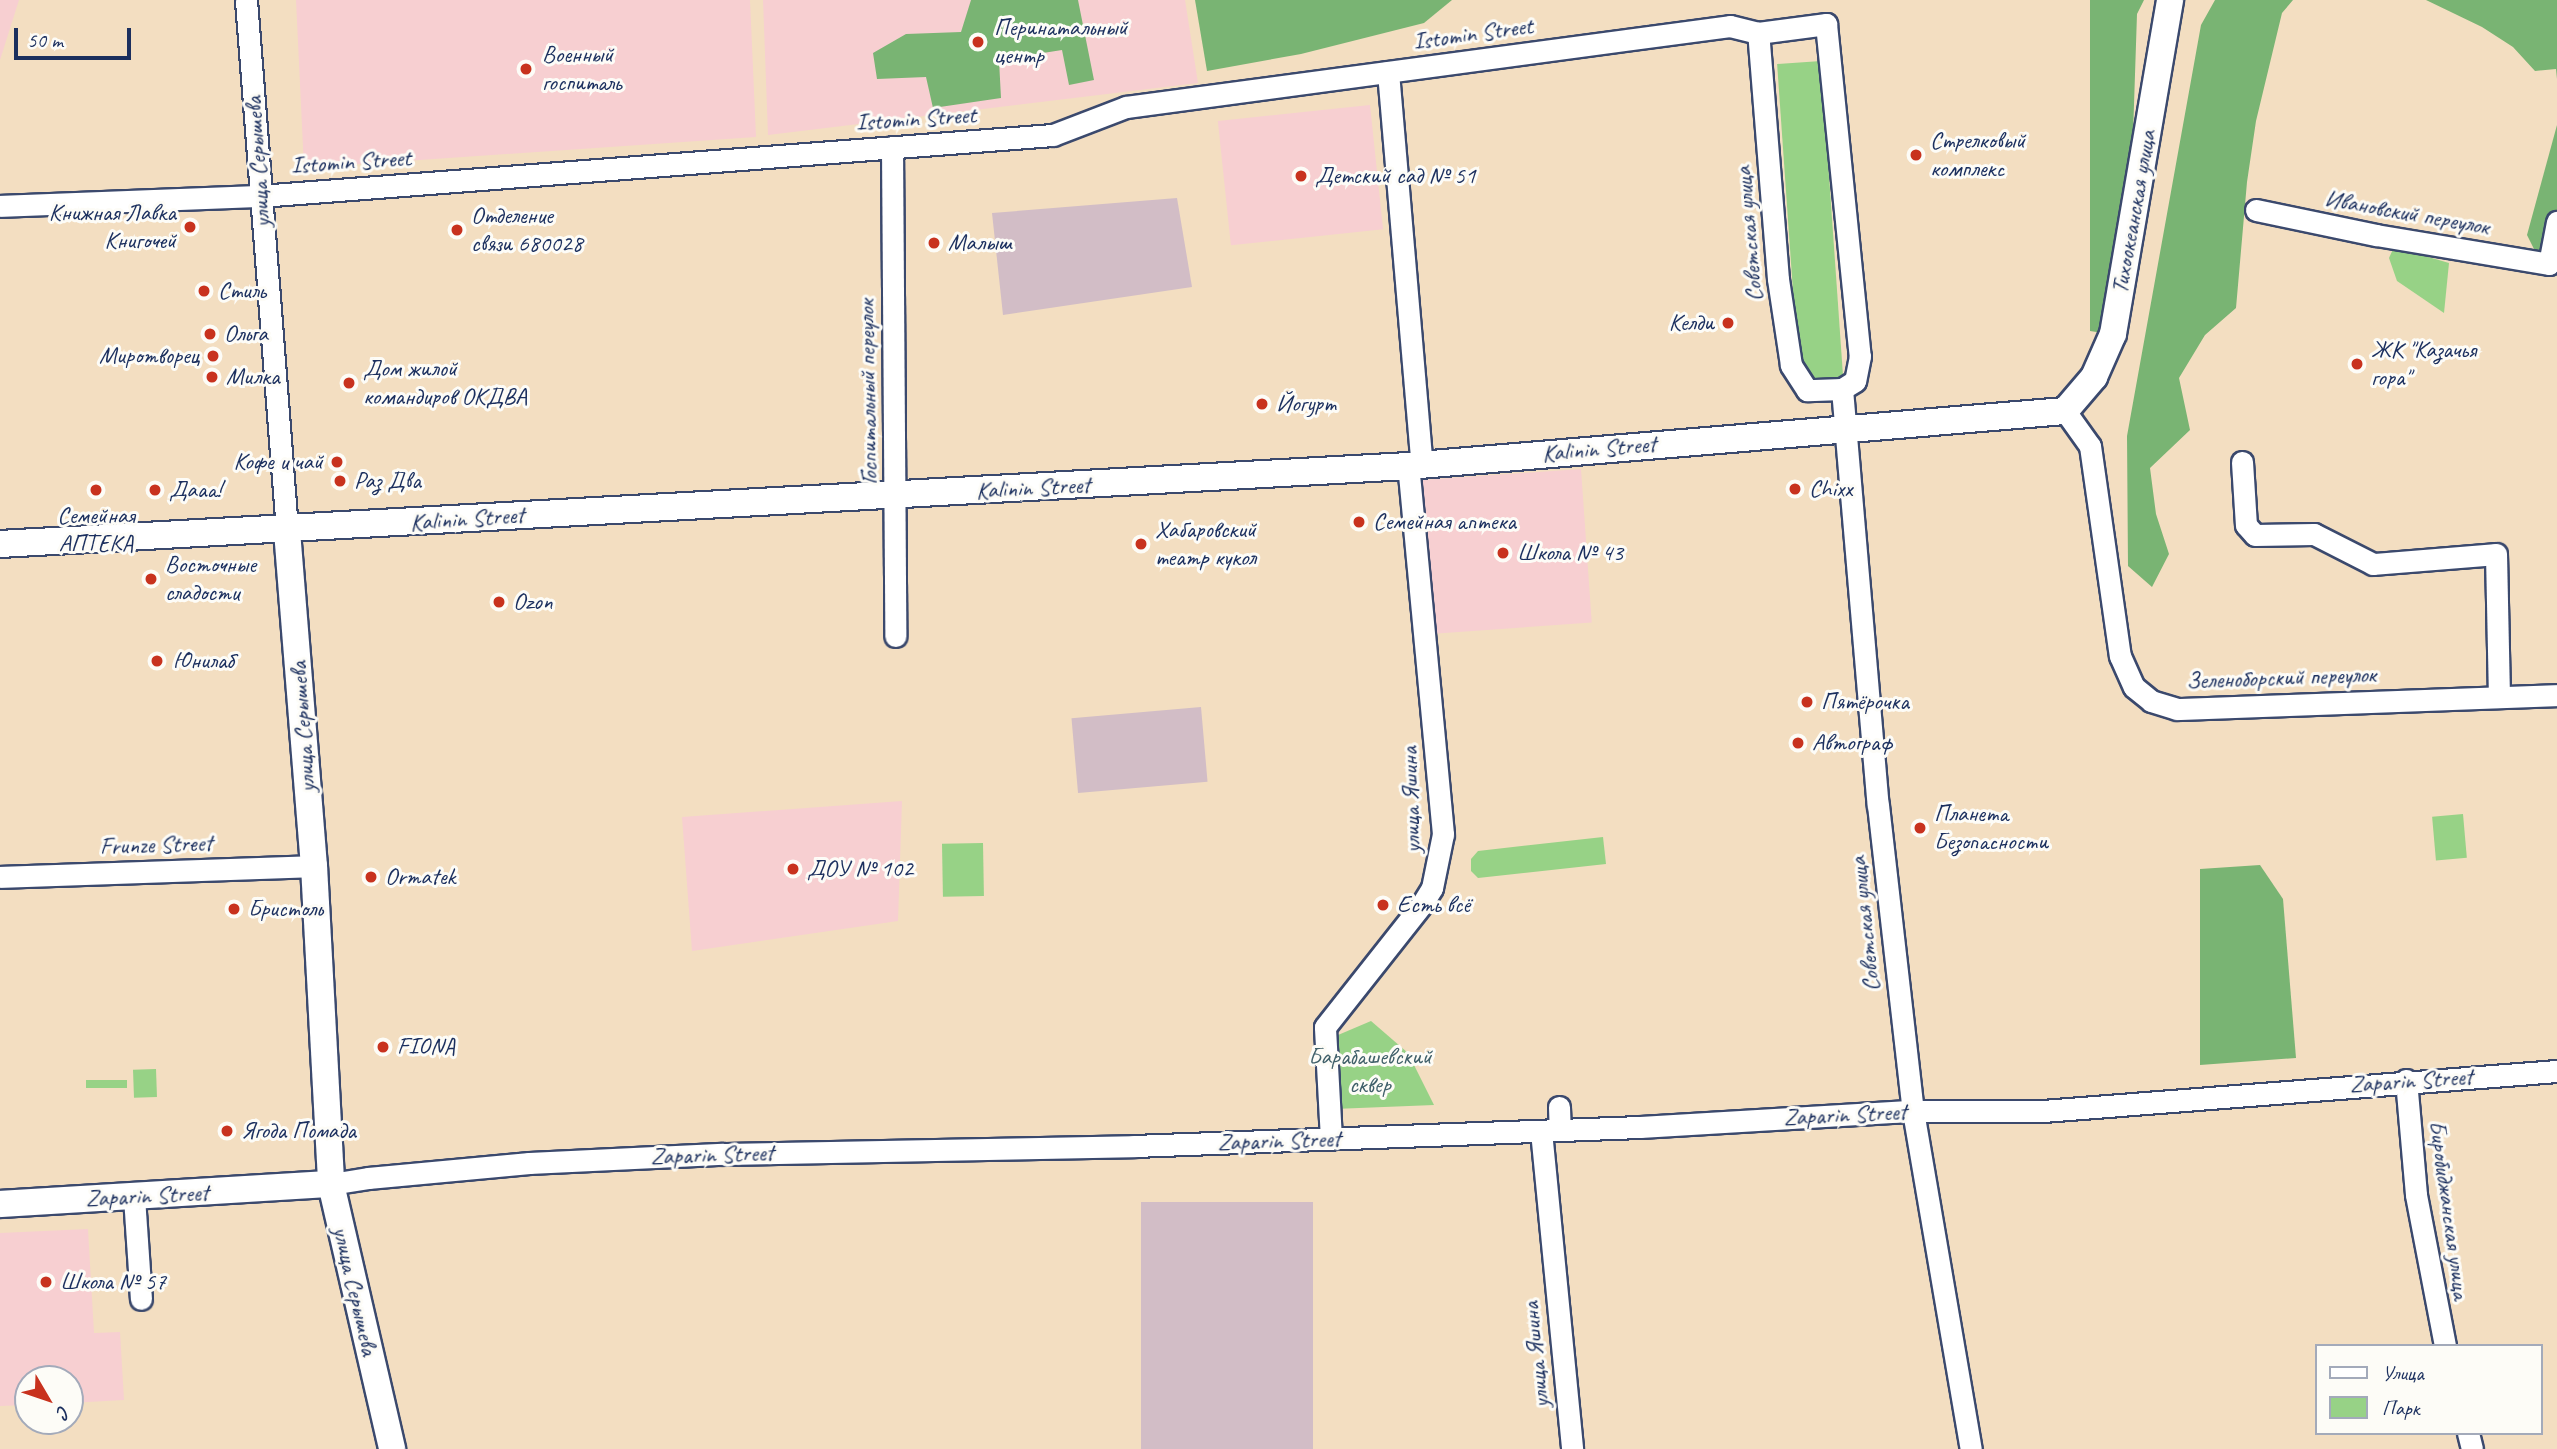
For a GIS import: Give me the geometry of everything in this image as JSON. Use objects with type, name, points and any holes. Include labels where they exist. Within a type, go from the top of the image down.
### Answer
[{"type":"main road","name":"Тихоокеанская улица","points":[[2065,411],[2094,377],[2113,334],[2170,0]]},
{"type":"main road","name":"Kalinin Street","points":[[0,544],[287,531],[642,507],[895,496],[1415,466],[2065,411]]},
{"type":"main road","name":"улица Серышева","points":[[287,531],[314,866],[331,1184],[392,1449]]},
{"type":"main road","name":"Zaparin Street","points":[[0,1204],[331,1184]]},
{"type":"street","name":"улица Серышева","points":[[246,0],[287,531]]},
{"type":"street","name":"Istomin Street","points":[[0,206],[260,196],[1053,135],[1126,107],[1730,26],[1758,33],[1826,24],[1860,356],[1855,381],[1842,389]]},
{"type":"street","name":"Советская улица","points":[[1758,33],[1778,279],[1791,366],[1807,390],[1842,389],[1878,805],[1913,1111],[1949,1335],[1971,1449]]},
{"type":"street","name":"улица Яшина","points":[[1331,1139],[1325,1027],[1432,888],[1443,834],[1388,72]]},
{"type":"street","name":"Госпитальный переулок","points":[[892,148],[895,636]]},
{"type":"street","name":"Ивановский переулок","points":[[2256,210],[2376,235],[2549,264],[2557,222]]},
{"type":"street","name":"Зеленоборский переулок","points":[[2065,411],[2090,446],[2120,656],[2134,687],[2151,701],[2177,709],[2557,695]]},
{"type":"street","points":[[2242,462],[2246,525],[2255,535],[2314,534],[2373,564],[2496,554],[2499,697]]},
{"type":"street","name":"Frunze Street","points":[[0,877],[314,866]]},
{"type":"street","name":"Zaparin Street","points":[[331,1184],[529,1163],[723,1154],[1030,1150],[1550,1130],[1913,1111],[2043,1111],[2406,1080],[2557,1071]]},
{"type":"street","name":"Биробиджанская улица","points":[[2406,1080],[2416,1195],[2436,1315],[2444,1344]]},
{"type":"street","name":"улица Яшина","points":[[1559,1107],[1550,1130],[1572,1449]]},
{"type":"street","points":[[134,1197],[141,1299]]},
{"type":"shaded area","points":[[0,0],[19,0],[0,60]]},
{"type":"shaded area","name":"Военный госпиталь","points":[[296,0],[750,0],[756,137],[304,168]]},
{"type":"shaded area","name":"Перинатальный центр","points":[[763,0],[1185,0],[1198,83],[768,135]]},
{"type":"shaded area","name":"Детский сад № 51","points":[[1370,105],[1383,229],[1231,245],[1218,121]]},
{"type":"shaded area","points":[[1177,198],[1192,287],[1003,315],[992,213]]},
{"type":"shaded area","name":"Школа № 43","points":[[1581,469],[1592,623],[1423,634],[1412,481]]},
{"type":"shaded area","points":[[1201,707],[1208,782],[1078,793],[1071,718]]},
{"type":"shaded area","name":"ДОУ № 102","points":[[902,801],[898,921],[692,951],[682,817]]},
{"type":"shaded area","points":[[1141,1202],[1313,1202],[1313,1449],[1141,1449]]},
{"type":"shaded area","name":"Школа № 57","points":[[88,1229],[94,1333],[120,1332],[124,1400],[84,1402],[84,1365],[14,1365],[14,1406],[0,1406],[0,1233]]},
{"type":"green space","points":[[971,0],[1078,0],[1094,80],[1069,85],[1062,50],[999,60],[1001,98],[933,108],[926,77],[877,79],[873,53],[906,34],[961,32]]},
{"type":"green space","points":[[1195,0],[1452,0],[1424,23],[1301,54],[1207,71]]},
{"type":"green space","points":[[2090,0],[2144,0],[2137,14],[2133,135],[2103,333],[2090,331]]},
{"type":"green space","points":[[2215,0],[2293,0],[2282,13],[2256,121],[2247,182],[2236,308],[2205,335],[2179,378],[2190,430],[2150,468],[2156,514],[2169,554],[2152,587],[2128,566],[2127,436],[2201,25]]},
{"type":"green space","points":[[2426,0],[2557,0],[2557,79],[2556,69],[2535,71],[2513,47],[2482,27]]},
{"type":"green space","points":[[1821,61],[1843,379],[1799,382],[1777,64]]},
{"type":"green space","points":[[2557,125],[2557,238],[2537,255],[2527,235]]},
{"type":"green space","points":[[2394,247],[2449,263],[2444,313],[2397,281],[2389,258]]},
{"type":"green space","points":[[2463,814],[2467,858],[2436,861],[2432,817]]},
{"type":"green space","points":[[1603,837],[1606,864],[1478,878],[1471,871],[1471,859],[1478,851]]},
{"type":"green space","points":[[983,843],[984,896],[943,897],[942,844]]},
{"type":"green space","points":[[2260,865],[2283,899],[2296,1058],[2200,1065],[2200,869]]},
{"type":"green space","name":"Барабашевский сквер","points":[[1371,1021],[1408,1053],[1434,1105],[1334,1109],[1331,1038]]},
{"type":"green space","points":[[156,1069],[157,1097],[134,1098],[133,1070]]},
{"type":"green space","points":[[86,1080],[127,1080],[127,1088],[86,1088]]},
{"type":"place","name":"Перинатальный центр","points":[[978,42]]},
{"type":"place","name":"Военный госпиталь","points":[[526,69]]},
{"type":"place","name":"Стрелковый комплекс","points":[[1916,155]]},
{"type":"place","name":"Детский сад № 51","points":[[1301,176]]},
{"type":"place","name":"Книжная Лавка Книгочей","points":[[190,227]]},
{"type":"place","name":"Отделение связи 680028","points":[[457,230]]},
{"type":"place","name":"Малыш","points":[[934,243]]},
{"type":"place","name":"Стиль","points":[[204,291]]},
{"type":"place","name":"Келди","points":[[1728,323]]},
{"type":"place","name":"Ольга","points":[[210,334]]},
{"type":"place","name":"Миротворец","points":[[213,356]]},
{"type":"place","name":"ЖК \"Казачья гора\"","points":[[2357,364]]},
{"type":"place","name":"Милка","points":[[212,377]]},
{"type":"place","name":"Дом жилой командиров ОКДВА","points":[[349,383]]},
{"type":"place","name":"Йогурт","points":[[1262,404]]},
{"type":"place","name":"Кофе и чай","points":[[337,462]]},
{"type":"place","name":"Раз Два","points":[[340,481]]},
{"type":"place","name":"Chixx","points":[[1795,489]]},
{"type":"place","name":"Семейная АПТЕКА","points":[[96,490]]},
{"type":"place","name":"Дааа!","points":[[155,490]]},
{"type":"place","name":"Семейная аптека","points":[[1359,522]]},
{"type":"place","name":"Хабаровский театр кукол","points":[[1141,544]]},
{"type":"place","name":"Школа № 43","points":[[1503,553]]},
{"type":"place","name":"Восточные сладости","points":[[151,579]]},
{"type":"place","name":"Ozon","points":[[499,602]]},
{"type":"place","name":"Юнилаб","points":[[157,661]]},
{"type":"place","name":"Пятёрочка","points":[[1807,702]]},
{"type":"place","name":"Автограф","points":[[1798,743]]},
{"type":"place","name":"Планета Безопасности","points":[[1920,828]]},
{"type":"place","name":"ДОУ № 102","points":[[793,869]]},
{"type":"place","name":"Ormatek","points":[[371,877]]},
{"type":"place","name":"Есть всё","points":[[1383,905]]},
{"type":"place","name":"Бристоль","points":[[234,909]]},
{"type":"place","name":"FIONA","points":[[383,1047]]},
{"type":"place","name":"Ягода Помада","points":[[227,1131]]},
{"type":"place","name":"Школа № 57","points":[[46,1282]]}]
